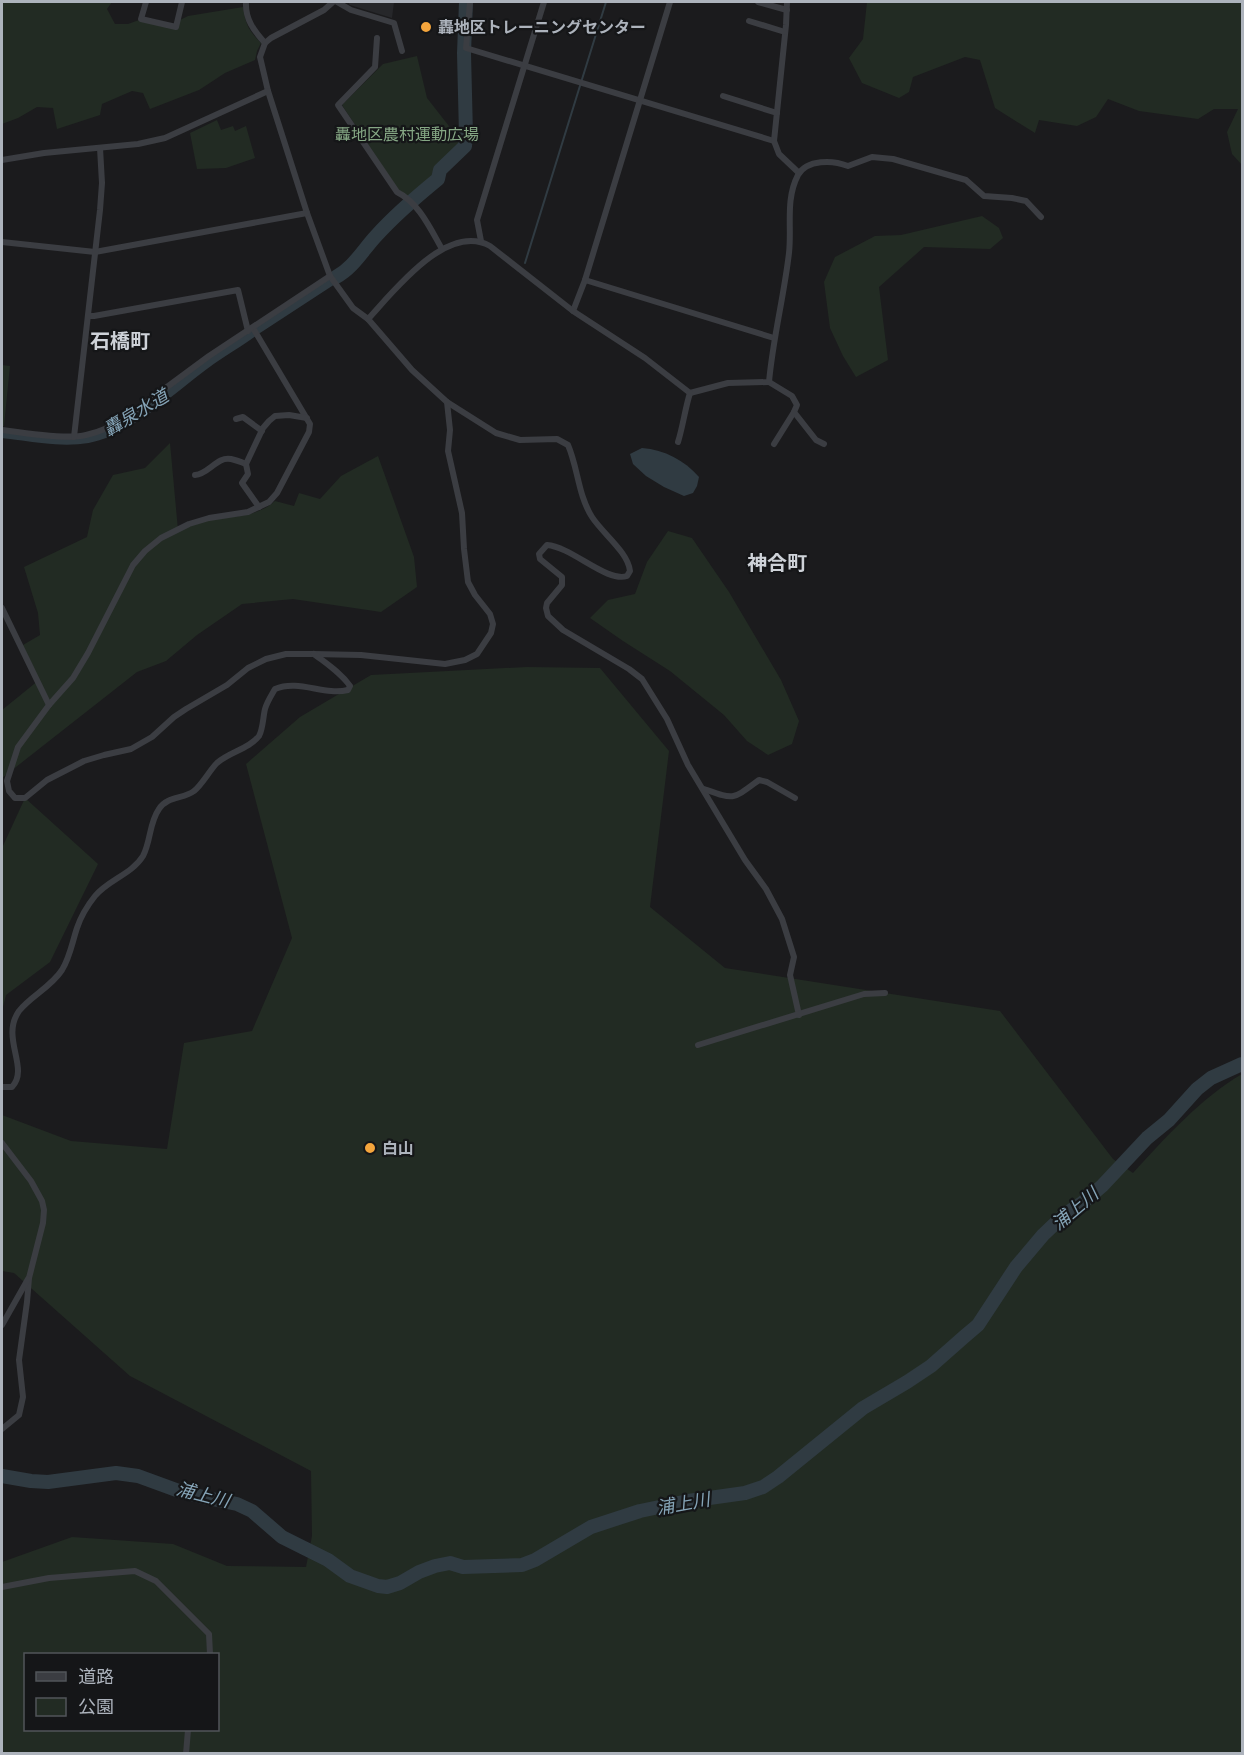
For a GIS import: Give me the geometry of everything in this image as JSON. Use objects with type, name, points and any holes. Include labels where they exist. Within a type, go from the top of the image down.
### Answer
[{"type":"street","points":[[146,2],[141,19],[176,27],[182,2]]},
{"type":"street","points":[[246,2],[249,21],[265,43]]},
{"type":"street","points":[[402,51],[394,23],[351,10],[335,2],[271,38],[265,43],[260,57],[268,91],[330,276],[353,308],[368,319],[412,370],[447,402],[496,433],[520,440],[557,439],[568,445],[583,499],[591,516],[626,557],[630,571],[622,578],[612,577],[580,558],[547,545],[539,554],[540,559],[563,580],[562,585],[547,603],[548,616],[563,630],[642,679],[667,719],[688,765],[745,860],[766,889],[784,924],[794,957],[790,975],[799,1015]]},
{"type":"street","points":[[470,2],[466,48],[774,141]]},
{"type":"street","points":[[481,241],[477,220],[544,2]]},
{"type":"street","points":[[573,310],[585,280],[670,2]]},
{"type":"street","points":[[758,2],[787,10]]},
{"type":"street","points":[[787,2],[774,141],[779,154],[799,173]]},
{"type":"street","points":[[749,21],[785,32]]},
{"type":"street","points":[[377,38],[375,67],[338,105],[397,192],[406,196],[426,219],[442,249]]},
{"type":"street","points":[[2,160],[44,153],[138,144],[165,138],[268,91]]},
{"type":"street","points":[[723,96],[777,112]]},
{"type":"street","points":[[74,437],[102,183],[100,148]]},
{"type":"street","points":[[769,382],[789,251],[791,194],[799,173],[816,162],[839,162],[849,166],[872,157],[893,159],[966,180],[984,196],[1026,201],[1041,217]]},
{"type":"street","points":[[2,242],[95,252],[307,213]]},
{"type":"street","points":[[368,319],[420,266],[442,249],[468,240],[481,241],[573,310],[645,358],[690,393]]},
{"type":"street","points":[[2,430],[74,437],[97,432],[125,418],[209,356],[330,276]]},
{"type":"street","points":[[585,280],[774,338]]},
{"type":"street","points":[[88,316],[238,290],[251,330],[307,418],[310,424],[309,432],[278,493],[269,502],[248,512],[209,518],[189,524],[161,538],[145,551],[127,576],[73,678],[49,705],[18,747],[7,781],[9,791],[15,798],[25,798],[48,780],[84,761],[131,749],[152,737],[180,713],[226,685],[248,668],[266,659],[286,654],[361,655],[446,664],[465,660],[477,654],[491,633],[493,624],[490,614],[468,582],[462,513],[448,451],[450,430],[447,402]]},
{"type":"street","points":[[690,393],[728,383],[769,382],[795,399],[797,405],[774,444]]},
{"type":"street","points":[[678,442],[690,393]]},
{"type":"street","points":[[794,412],[816,440],[824,444]]},
{"type":"street","points":[[259,507],[242,483],[248,474],[246,464],[262,431],[275,416],[289,415],[307,418]]},
{"type":"street","points":[[236,419],[243,417],[262,431]]},
{"type":"street","points":[[195,475],[201,475],[221,460],[229,458],[246,464]]},
{"type":"street","points":[[2,608],[49,705]]},
{"type":"street","points":[[2,1087],[12,1087],[17,1082],[18,1074],[10,1038],[10,1026],[18,1011],[61,972],[70,954],[83,912],[102,888],[128,871],[141,858],[148,846],[152,821],[160,806],[171,799],[195,791],[219,761],[260,735],[266,707],[275,689],[284,685],[314,687],[339,692],[348,690],[350,686],[346,681],[313,654]]},
{"type":"street","points":[[704,789],[729,797],[738,795],[759,780],[795,798]]},
{"type":"street","points":[[698,1045],[864,994],[885,993]]},
{"type":"street","points":[[2,1143],[31,1181],[42,1201],[44,1210],[43,1224],[28,1278],[19,1360],[23,1396],[19,1415],[2,1429]]},
{"type":"street","points":[[2,1325],[28,1278]]},
{"type":"street","points":[[2,1587],[49,1578],[135,1571],[156,1581],[209,1634],[210,1653]]},
{"type":"street","points":[[186,1754],[188,1731]]},
{"type":"shaded area","points":[[348,2],[394,2],[392,18],[350,5]]},
{"type":"shaded area","points":[[642,448],[666,454],[693,471],[699,477],[693,493],[684,496],[646,476],[633,464],[630,454]]},
{"type":"green space","points":[[2,2],[112,2],[107,9],[115,24],[128,24],[139,20],[177,29],[180,20],[188,16],[243,7],[248,27],[261,43],[255,60],[225,73],[199,90],[150,109],[143,93],[132,91],[102,104],[100,115],[57,129],[53,108],[37,107],[2,124]]},
{"type":"green space","points":[[867,2],[1242,2],[1242,165],[1232,154],[1227,132],[1238,109],[1214,109],[1198,119],[1139,111],[1108,99],[1096,117],[1077,126],[1039,120],[1035,133],[995,108],[980,60],[965,57],[913,77],[909,92],[899,98],[862,83],[849,58],[863,39]]},
{"type":"green space","name":"轟地区農村運動広場","points":[[417,56],[427,98],[463,144],[434,172],[437,177],[411,198],[399,191],[342,105],[383,64]]},
{"type":"green space","points":[[217,120],[221,130],[233,126],[235,131],[246,126],[255,158],[226,168],[197,169],[190,133]]},
{"type":"green space","points":[[982,216],[999,228],[1003,238],[990,249],[924,247],[879,287],[888,360],[856,377],[830,328],[824,282],[835,257],[875,236],[901,235]]},
{"type":"green space","points":[[2,365],[10,366],[4,426],[2,426]]},
{"type":"green space","points":[[170,443],[178,530],[207,521],[253,513],[275,501],[294,506],[299,493],[320,499],[341,476],[378,456],[414,557],[417,587],[381,612],[293,599],[242,604],[197,635],[166,661],[137,672],[2,778],[2,710],[39,680],[23,645],[40,635],[38,613],[24,567],[87,537],[93,510],[113,475],[145,468]]},
{"type":"green space","points":[[668,531],[692,538],[729,592],[781,680],[799,721],[792,744],[768,755],[747,741],[724,715],[670,671],[590,618],[608,600],[635,594],[647,562]]},
{"type":"green space","points":[[527,667],[600,668],[669,751],[650,907],[725,968],[1000,1011],[1113,1159],[1133,1173],[1198,1106],[1242,1074],[1242,1753],[2,1753],[2,1562],[72,1537],[173,1544],[227,1566],[306,1567],[312,1536],[311,1471],[130,1376],[14,1273],[2,1271],[2,1115],[71,1141],[167,1149],[184,1043],[252,1031],[292,938],[246,764],[300,717],[371,675]]},
{"type":"green space","points":[[25,798],[98,864],[50,962],[6,995],[2,1011],[2,848]]},
{"type":"waterway","points":[[336,277],[353,264],[398,213],[438,179],[440,170],[465,146],[466,2]]},
{"type":"waterway","points":[[525,263],[606,2]]},
{"type":"waterway","name":"轟泉水道","points":[[259,329],[331,282]]},
{"type":"waterway","name":"轟泉水道","points":[[2,434],[67,441],[103,435],[134,419],[207,364],[253,333]]},
{"type":"waterway","name":"浦上川","points":[[2,1476],[48,1482],[116,1473],[138,1476],[179,1491],[237,1504],[252,1511],[282,1537],[328,1560],[350,1576],[387,1587],[400,1583],[419,1572],[450,1563],[463,1567],[522,1565],[535,1560],[591,1527],[640,1511],[745,1493],[763,1487],[778,1477],[863,1408],[931,1366],[978,1325],[1016,1267],[1043,1235],[1064,1215],[1102,1186],[1197,1089],[1211,1078],[1242,1064]]},
{"type":"place","name":"轟地区トレーニングセンター","points":[[426,27]]},
{"type":"place","name":"白山","points":[[370,1148]]},
{"type":"district","name":"石橋町","points":[[120,341]]},
{"type":"district","name":"神合町","points":[[777,563]]}]
